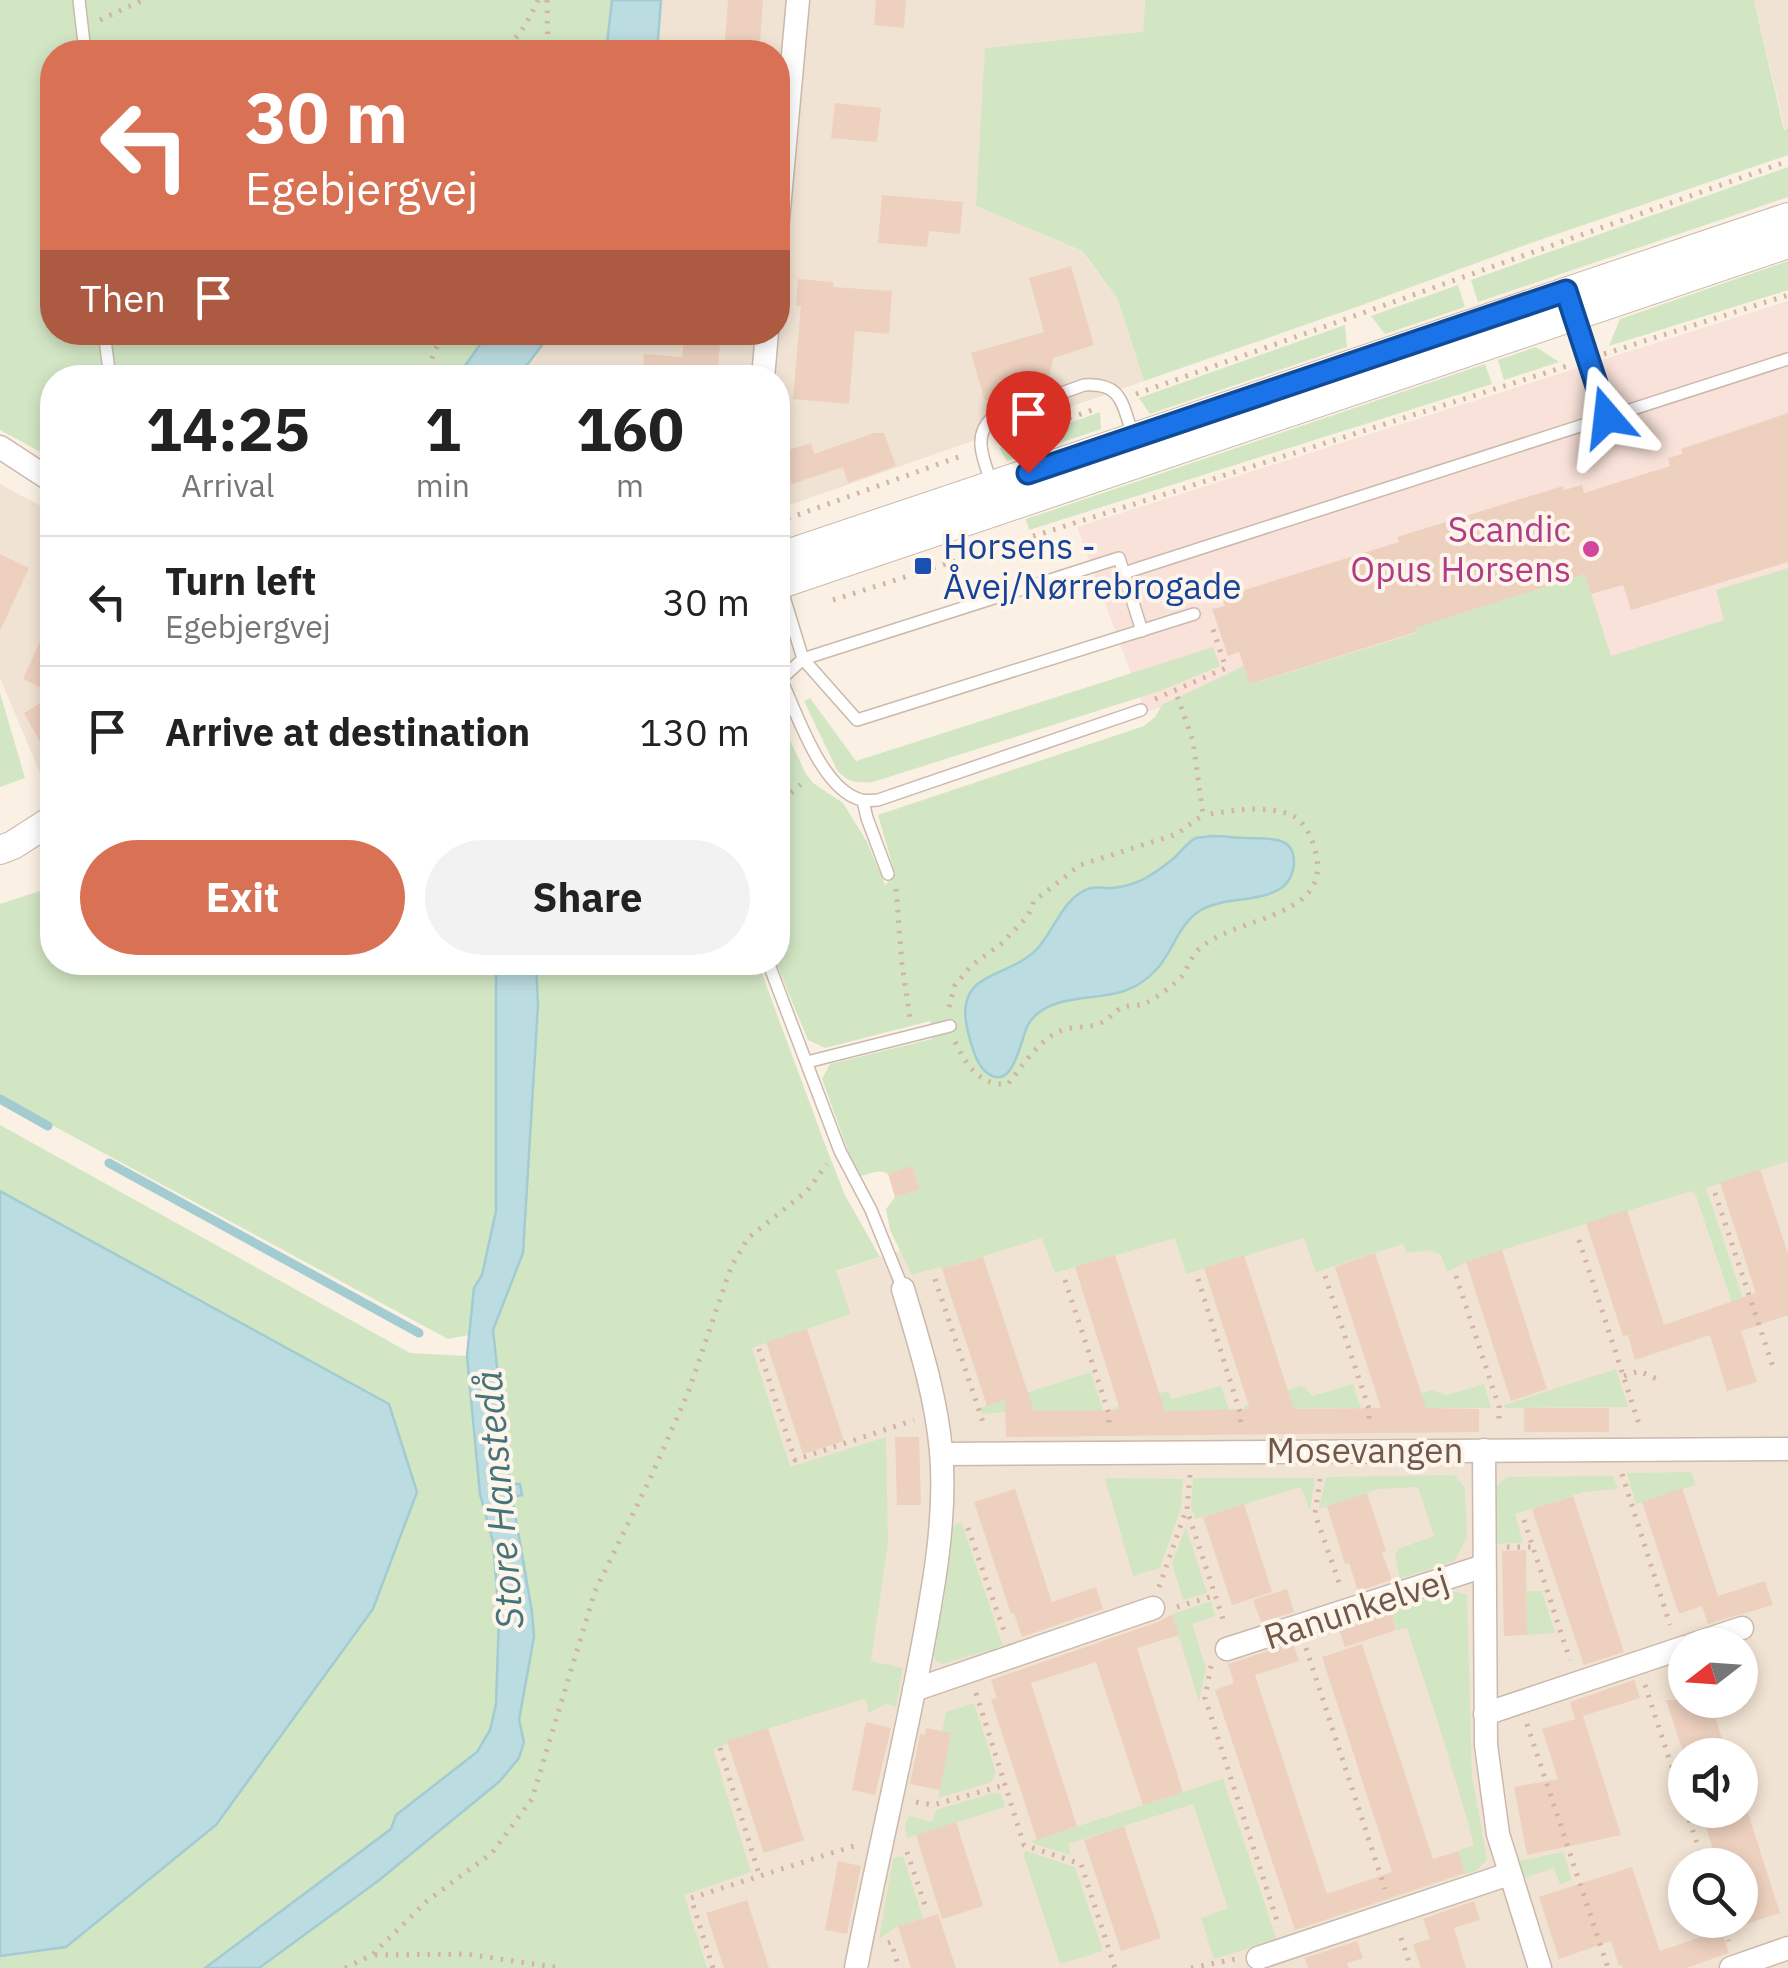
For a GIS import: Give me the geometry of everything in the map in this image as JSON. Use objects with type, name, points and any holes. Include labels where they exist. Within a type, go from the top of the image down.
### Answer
[{"type":"street","points":[[790,88],[798,0]]},
{"type":"street","points":[[1571,304],[1788,217]]},
{"type":"street","points":[[790,572],[1571,304],[1788,244]]},
{"type":"street","points":[[0,447],[40,473]]},
{"type":"street","points":[[6,847],[40,827]]},
{"type":"street","points":[[6,847],[40,841]]},
{"type":"street","points":[[856,1968],[932,1594],[940,1519],[942,1454],[936,1413],[930,1377],[903,1289]]},
{"type":"street","name":"Mosevangen","points":[[942,1454],[1788,1449]]},
{"type":"street","name":"Ranunkelvej","points":[[1491,1450],[1484,1566],[1486,1744],[1498,1834],[1540,1968]]},
{"type":"street","name":"Ranunkelvej","points":[[1227,1650],[1484,1566]]},
{"type":"street","points":[[914,1690],[1153,1608]]},
{"type":"street","points":[[1485,1714],[1668,1653]]},
{"type":"street","points":[[1258,1958],[1509,1874]]},
{"type":"street","points":[[1731,1968],[1788,1948]]},
{"type":"lane","points":[[80,0],[84,40]]},
{"type":"lane","points":[[1571,304],[1607,417]]},
{"type":"lane","points":[[1124,573],[1788,359]]},
{"type":"lane","points":[[996,498],[979,441],[983,426],[992,418],[1084,385],[1113,388],[1138,450]]},
{"type":"lane","points":[[790,671],[802,658],[1118,558],[1142,631]]},
{"type":"lane","points":[[790,620],[802,658],[856,720],[1194,614]]},
{"type":"lane","points":[[790,696],[822,766],[842,791],[863,801],[878,800],[1141,710]]},
{"type":"lane","points":[[863,801],[888,874]]},
{"type":"lane","points":[[773,975],[840,1151],[871,1210],[903,1289]]},
{"type":"lane","points":[[807,1062],[950,1026]]},
{"type":"path","points":[[83,27],[143,0]]},
{"type":"path","points":[[515,40],[538,0]]},
{"type":"path","points":[[547,0],[548,40]]},
{"type":"path","points":[[790,518],[1788,161]]},
{"type":"path","points":[[790,613],[1788,294]]},
{"type":"path","points":[[1194,614],[1207,610],[1226,668],[1176,690],[1193,741],[1203,815]]},
{"type":"path","points":[[790,795],[822,766]]},
{"type":"path","points":[[1246,808],[1295,815],[1308,830],[1318,869],[1314,884],[1301,901],[1282,913],[1246,923],[1198,950],[1181,977],[1146,1002],[1120,1008],[1096,1025],[1058,1031],[1027,1059],[1008,1084],[992,1085],[977,1074],[965,1061],[950,1026],[948,1006],[955,984],[1028,916],[1034,901],[1080,865],[1177,834],[1203,815],[1246,808]]},
{"type":"path","points":[[888,874],[896,883],[900,908],[902,965],[912,1035]]},
{"type":"path","points":[[345,1968],[372,1955],[427,1901],[492,1853],[532,1800],[594,1591],[688,1392],[731,1267],[748,1238],[808,1190],[840,1151]]},
{"type":"path","points":[[1715,1193],[1773,1366]]},
{"type":"path","points":[[1579,1240],[1642,1434],[1627,1450],[1622,1472],[1678,1628]]},
{"type":"path","points":[[1325,1276],[1369,1409],[1369,1450]]},
{"type":"path","points":[[1456,1276],[1499,1407],[1491,1450]]},
{"type":"path","points":[[935,1279],[990,1443],[990,1453]]},
{"type":"path","points":[[1198,1279],[1240,1412],[1242,1451]]},
{"type":"path","points":[[1065,1280],[1108,1414],[1110,1452]]},
{"type":"path","points":[[759,1349],[795,1460],[936,1413]]},
{"type":"path","points":[[1624,1376],[1639,1371],[1656,1379]]},
{"type":"path","points":[[1322,1451],[1315,1514],[1348,1610]]},
{"type":"path","points":[[1192,1452],[1186,1510],[1153,1608],[1168,1610],[1216,1594]]},
{"type":"path","points":[[1186,1510],[1228,1637],[1227,1650],[1211,1665],[1205,1698],[1286,1948]]},
{"type":"path","points":[[940,1519],[964,1515],[1013,1656]]},
{"type":"path","points":[[1524,1520],[1578,1683]]},
{"type":"path","points":[[1299,1626],[1410,1968]]},
{"type":"path","points":[[1638,1663],[1668,1756]]},
{"type":"path","points":[[969,1671],[1024,1844],[1080,1864],[1115,1968]]},
{"type":"path","points":[[1520,1702],[1608,1968]]},
{"type":"path","points":[[720,1748],[760,1876]]},
{"type":"path","points":[[892,1797],[933,1805],[1005,1784]]},
{"type":"path","points":[[712,1968],[690,1898],[884,1836],[902,1840],[927,1911]]},
{"type":"path","points":[[372,1955],[466,1954],[560,1968]]},
{"type":"path","points":[[1191,1968],[1258,1958]]},
{"type":"shaded area","points":[[661,0],[1145,0],[1143,32],[976,206],[1081,251],[1117,298],[1144,381],[790,505],[790,365],[528,365],[542,345],[790,345],[790,40],[658,40]]},
{"type":"shaded area","points":[[1754,0],[1788,0],[1785,130]]},
{"type":"shaded area","points":[[1788,301],[1788,667],[1174,704],[1145,712],[1077,527]]},
{"type":"shaded area","points":[[0,484],[40,506],[40,773],[0,678]]},
{"type":"shaded area","points":[[1788,1133],[1788,1968],[661,1968],[732,1306],[966,1229]]},
{"type":"green space","points":[[0,0],[612,0],[607,40],[40,40],[40,345],[480,345],[466,365],[40,365],[40,452],[0,430]]},
{"type":"green space","points":[[1145,0],[1754,0],[1784,130],[1788,129],[1788,155],[1144,381],[1117,298],[1082,251],[976,206],[985,48],[1143,32]]},
{"type":"green space","points":[[1788,167],[1788,197],[1478,302],[1471,280]]},
{"type":"green space","points":[[1788,261],[1788,290],[1609,346],[1620,319]]},
{"type":"green space","points":[[1458,285],[1465,307],[1385,334],[1371,316]]},
{"type":"green space","points":[[1345,325],[1347,347],[1150,414],[1139,398]]},
{"type":"green space","points":[[1536,347],[1559,362],[1504,380],[1498,360]]},
{"type":"green space","points":[[1485,364],[1492,384],[1029,530],[1026,519]]},
{"type":"green space","points":[[1100,412],[1101,429],[1007,461],[999,448]]},
{"type":"green space","points":[[1788,568],[1788,1161],[1706,1188],[1748,1314],[1737,1318],[1695,1193],[1691,1191],[1502,1250],[1447,1272],[1441,1255],[1430,1250],[1407,1253],[1403,1244],[1316,1272],[1304,1238],[1186,1274],[1175,1238],[1055,1273],[1042,1238],[912,1275],[890,1230],[886,1209],[895,1197],[920,1190],[912,1167],[860,1176],[822,1079],[830,1064],[932,1039],[930,1021],[825,1048],[808,1040],[781,975],[790,975],[790,740],[813,783],[843,803],[867,842],[885,885],[895,874],[878,815],[1144,726],[1162,705],[1244,666],[1251,684],[1416,633],[1413,623],[1427,624],[1585,574],[1611,656],[1724,620],[1716,590]]},
{"type":"green space","points":[[1213,647],[1220,666],[1163,690],[873,782],[845,778],[837,770],[804,701],[810,698],[856,761]]},
{"type":"green space","points":[[0,693],[25,778],[0,787]]},
{"type":"green space","points":[[40,891],[40,975],[496,975],[496,1211],[482,1275],[474,1288],[469,1335],[448,1339],[0,1097],[0,904]]},
{"type":"green space","points":[[537,975],[762,975],[845,1195],[880,1257],[836,1271],[851,1314],[752,1348],[790,1467],[886,1437],[888,1542],[871,1661],[903,1668],[896,1706],[886,1704],[868,1713],[864,1699],[713,1749],[751,1872],[684,1895],[707,1968],[259,1968],[378,1881],[519,1758],[524,1742],[519,1720],[534,1637],[512,1496],[521,1495],[510,1485],[493,1330],[523,1253]]},
{"type":"green space","points":[[0,1125],[410,1353],[467,1356],[480,1493],[493,1542],[499,1616],[496,1704],[490,1730],[477,1752],[396,1815],[392,1829],[205,1968],[0,1968],[0,1956],[66,1947],[389,1404],[0,1191]]},
{"type":"green space","points":[[1616,1369],[1628,1407],[1505,1408],[1504,1405]]},
{"type":"green space","points":[[1091,1372],[1104,1414],[982,1414],[980,1408]]},
{"type":"green space","points":[[1353,1384],[1361,1408],[1244,1409],[1302,1385],[1312,1396]]},
{"type":"green space","points":[[1484,1384],[1491,1408],[1380,1406],[1431,1390],[1447,1395]]},
{"type":"green space","points":[[1221,1386],[1229,1410],[1114,1412],[1113,1408],[1168,1391],[1172,1399]]},
{"type":"green space","points":[[1691,1472],[1696,1485],[1636,1504],[1627,1473]]},
{"type":"green space","points":[[1454,1475],[1465,1488],[1467,1537],[1454,1561],[1400,1579],[1395,1555],[1398,1549],[1434,1536],[1418,1487],[1379,1489],[1319,1509],[1326,1477]]},
{"type":"green space","points":[[1613,1476],[1618,1489],[1584,1492],[1515,1514],[1523,1543],[1495,1544],[1496,1486],[1507,1477]]},
{"type":"green space","points":[[1105,1478],[1183,1479],[1181,1508],[1160,1568],[1133,1576]]},
{"type":"green space","points":[[1193,1478],[1315,1478],[1310,1511],[1301,1487],[1195,1519],[1191,1506]]},
{"type":"green space","points":[[959,1523],[1003,1646],[942,1664],[933,1654],[945,1595],[950,1533]]},
{"type":"green space","points":[[1186,1527],[1207,1593],[1183,1600],[1172,1563]]},
{"type":"green space","points":[[1452,1591],[1467,1595],[1472,1776],[1487,1860],[1476,1871],[1465,1874],[1458,1851],[1474,1845],[1407,1628],[1397,1630],[1390,1609]]},
{"type":"green space","points":[[1527,1591],[1542,1591],[1555,1633],[1527,1635]]},
{"type":"green space","points":[[1211,1601],[1215,1616],[1192,1624],[1206,1668],[1199,1702],[1172,1614]]},
{"type":"green space","points":[[974,1703],[995,1777],[989,1783],[938,1798],[951,1734],[942,1731],[946,1712]]},
{"type":"green space","points":[[1223,1779],[1277,1940],[1214,1959],[1201,1918],[1228,1908],[1193,1804],[1068,1844],[1071,1855],[1032,1841]]},
{"type":"green space","points":[[992,1793],[1001,1794],[1005,1807],[907,1838],[905,1824],[909,1816],[932,1822],[936,1810]]},
{"type":"green space","points":[[1026,1851],[1075,1867],[1103,1951],[1060,1964],[1023,1854]]},
{"type":"green space","points":[[1563,1852],[1572,1880],[1560,1884],[1554,1868],[1524,1878],[1519,1861]]},
{"type":"green space","points":[[903,1856],[923,1918],[898,1926],[879,1939],[893,1858]]},
{"type":"water","points":[[612,0],[661,0],[658,40],[607,40]]},
{"type":"water","points":[[480,345],[542,345],[527,365],[466,365]]},
{"type":"water","points":[[1211,836],[1285,843],[1293,853],[1290,877],[1272,893],[1201,910],[1187,923],[1156,970],[1133,988],[1058,1003],[1040,1011],[1028,1025],[1010,1070],[996,1077],[986,1072],[972,1048],[965,1012],[975,987],[1037,949],[1067,906],[1082,892],[1094,887],[1122,887],[1141,880],[1193,840]]},
{"type":"water","name":"Store Hanstedå","points":[[496,975],[537,975],[523,1253],[493,1330],[510,1484],[520,1484],[522,1495],[512,1497],[534,1637],[519,1720],[524,1742],[519,1758],[500,1781],[378,1881],[259,1968],[205,1968],[391,1829],[396,1815],[477,1752],[490,1730],[496,1704],[499,1616],[493,1542],[480,1494],[467,1356],[474,1288],[482,1275],[496,1211]]},
{"type":"water","points":[[0,1191],[389,1404],[417,1492],[373,1609],[216,1825],[66,1947],[0,1956]]},
{"type":"building","points":[[728,0],[763,0],[760,40],[725,40]]},
{"type":"building","points":[[876,0],[906,0],[904,28],[874,25]]},
{"type":"building","points":[[835,103],[881,108],[877,142],[831,138]]},
{"type":"building","points":[[882,195],[963,202],[960,234],[929,231],[927,247],[878,243]]},
{"type":"building","points":[[1071,266],[1094,345],[1053,358],[1050,374],[1018,384],[1020,391],[985,401],[971,353],[1044,332],[1029,278]]},
{"type":"building","points":[[798,279],[833,282],[833,287],[892,291],[889,334],[855,331],[849,404],[793,399],[801,306],[796,306]]},
{"type":"building","points":[[683,345],[720,345],[718,365],[643,365],[644,354],[682,357]]},
{"type":"building","name":"Scandic Opus Horsens","points":[[1788,413],[1788,562],[1631,610],[1623,585],[1591,594],[1585,574],[1250,684],[1239,652],[1228,656],[1212,609],[1225,606],[1222,597],[1563,486],[1564,490],[1582,485],[1584,493],[1670,466],[1668,458],[1683,454],[1681,449]]},
{"type":"building","points":[[884,433],[896,466],[848,483],[843,467],[792,484],[790,450],[811,443],[814,454]]},
{"type":"building","points":[[0,554],[29,568],[0,631]]},
{"type":"building","points":[[40,641],[40,687],[23,679]]},
{"type":"building","points":[[40,703],[40,742],[24,713]]},
{"type":"building","points":[[912,1166],[920,1190],[895,1197],[888,1174]]},
{"type":"building","points":[[1760,1169],[1788,1254],[1788,1315],[1741,1331],[1757,1382],[1727,1391],[1710,1335],[1635,1360],[1628,1335],[1623,1336],[1586,1223],[1627,1210],[1664,1325],[1756,1293],[1720,1183]]},
{"type":"building","points":[[1502,1250],[1547,1389],[1511,1401],[1466,1262]]},
{"type":"building","points":[[1375,1253],[1426,1408],[1479,1409],[1479,1432],[1006,1437],[1005,1400],[987,1406],[942,1269],[983,1257],[1034,1411],[1120,1410],[1075,1267],[1115,1255],[1165,1411],[1250,1409],[1204,1268],[1244,1255],[1294,1409],[1381,1408],[1335,1267]]},
{"type":"building","points":[[807,1329],[844,1441],[803,1454],[766,1342]]},
{"type":"building","points":[[1524,1408],[1609,1408],[1609,1432],[1524,1432]]},
{"type":"building","points":[[895,1437],[919,1437],[921,1505],[897,1505]]},
{"type":"building","points":[[1682,1488],[1718,1596],[1765,1581],[1773,1605],[1708,1624],[1702,1606],[1679,1614],[1642,1502]]},
{"type":"building","points":[[1015,1489],[1052,1602],[1096,1587],[1103,1609],[1022,1637],[974,1502]]},
{"type":"building","points":[[1367,1493],[1392,1580],[1358,1591],[1327,1506]]},
{"type":"building","points":[[1573,1496],[1624,1652],[1584,1665],[1532,1509]]},
{"type":"building","points":[[1244,1504],[1272,1592],[1232,1605],[1203,1517]]},
{"type":"building","points":[[1526,1550],[1527,1635],[1504,1636],[1502,1551]]},
{"type":"building","points":[[1287,1589],[1294,1612],[1261,1622],[1253,1600]]},
{"type":"building","points":[[1391,1612],[1396,1630],[1345,1647],[1339,1629]]},
{"type":"building","points":[[1172,1614],[1179,1635],[1137,1648],[1183,1792],[1143,1805],[1096,1662],[1031,1683],[1077,1826],[1037,1840],[991,1700],[997,1698],[991,1680]]},
{"type":"building","points":[[1293,1643],[1299,1661],[1255,1675],[1327,1894],[1392,1872],[1322,1657],[1362,1644],[1433,1859],[1458,1851],[1465,1873],[1295,1930],[1215,1690],[1234,1683],[1228,1664]]},
{"type":"building","points":[[1634,1680],[1640,1698],[1583,1716],[1621,1835],[1527,1855],[1514,1787],[1558,1779],[1542,1729],[1575,1719],[1570,1702]]},
{"type":"building","points":[[1672,1718],[1716,1718],[1722,1738],[1678,1738]]},
{"type":"building","points":[[866,1722],[891,1728],[875,1795],[852,1790]]},
{"type":"building","points":[[768,1728],[804,1840],[764,1853],[727,1741]]},
{"type":"building","points":[[926,1728],[951,1733],[940,1790],[910,1784],[920,1734],[925,1735]]},
{"type":"building","points":[[956,1822],[983,1906],[942,1919],[916,1835]]},
{"type":"building","points":[[1124,1826],[1161,1938],[1121,1951],[1084,1840]]},
{"type":"building","points":[[1706,1828],[1753,1828],[1780,1913],[1758,1920],[1758,1848],[1713,1848]]},
{"type":"building","points":[[838,1861],[861,1866],[847,1934],[825,1930]]},
{"type":"building","points":[[1632,1867],[1660,1951],[1698,1938],[1724,1938],[1729,1953],[1686,1968],[1622,1968],[1611,1941],[1559,1959],[1539,1897]]},
{"type":"building","points":[[747,1900],[769,1968],[724,1968],[706,1913]]},
{"type":"building","points":[[1474,1901],[1480,1920],[1454,1928],[1466,1968],[1421,1968],[1413,1944],[1430,1939],[1423,1919]]},
{"type":"building","points":[[938,1914],[956,1968],[911,1968],[898,1926]]},
{"type":"building","points":[[1357,1941],[1363,1958],[1347,1963],[1349,1968],[1308,1968],[1305,1958]]},
{"type":"waterway","points":[[0,1099],[48,1126]]},
{"type":"waterway","points":[[109,1163],[419,1333]]},
{"type":"place","name":"Scandic Opus Horsens","points":[[1591,549]]},
{"type":"place","name":"Horsens - Åvej/Nørrebrogade","points":[[923,566]]},
{"type":"route","points":[[1028,473],[1566,291],[1607,417]]}]
